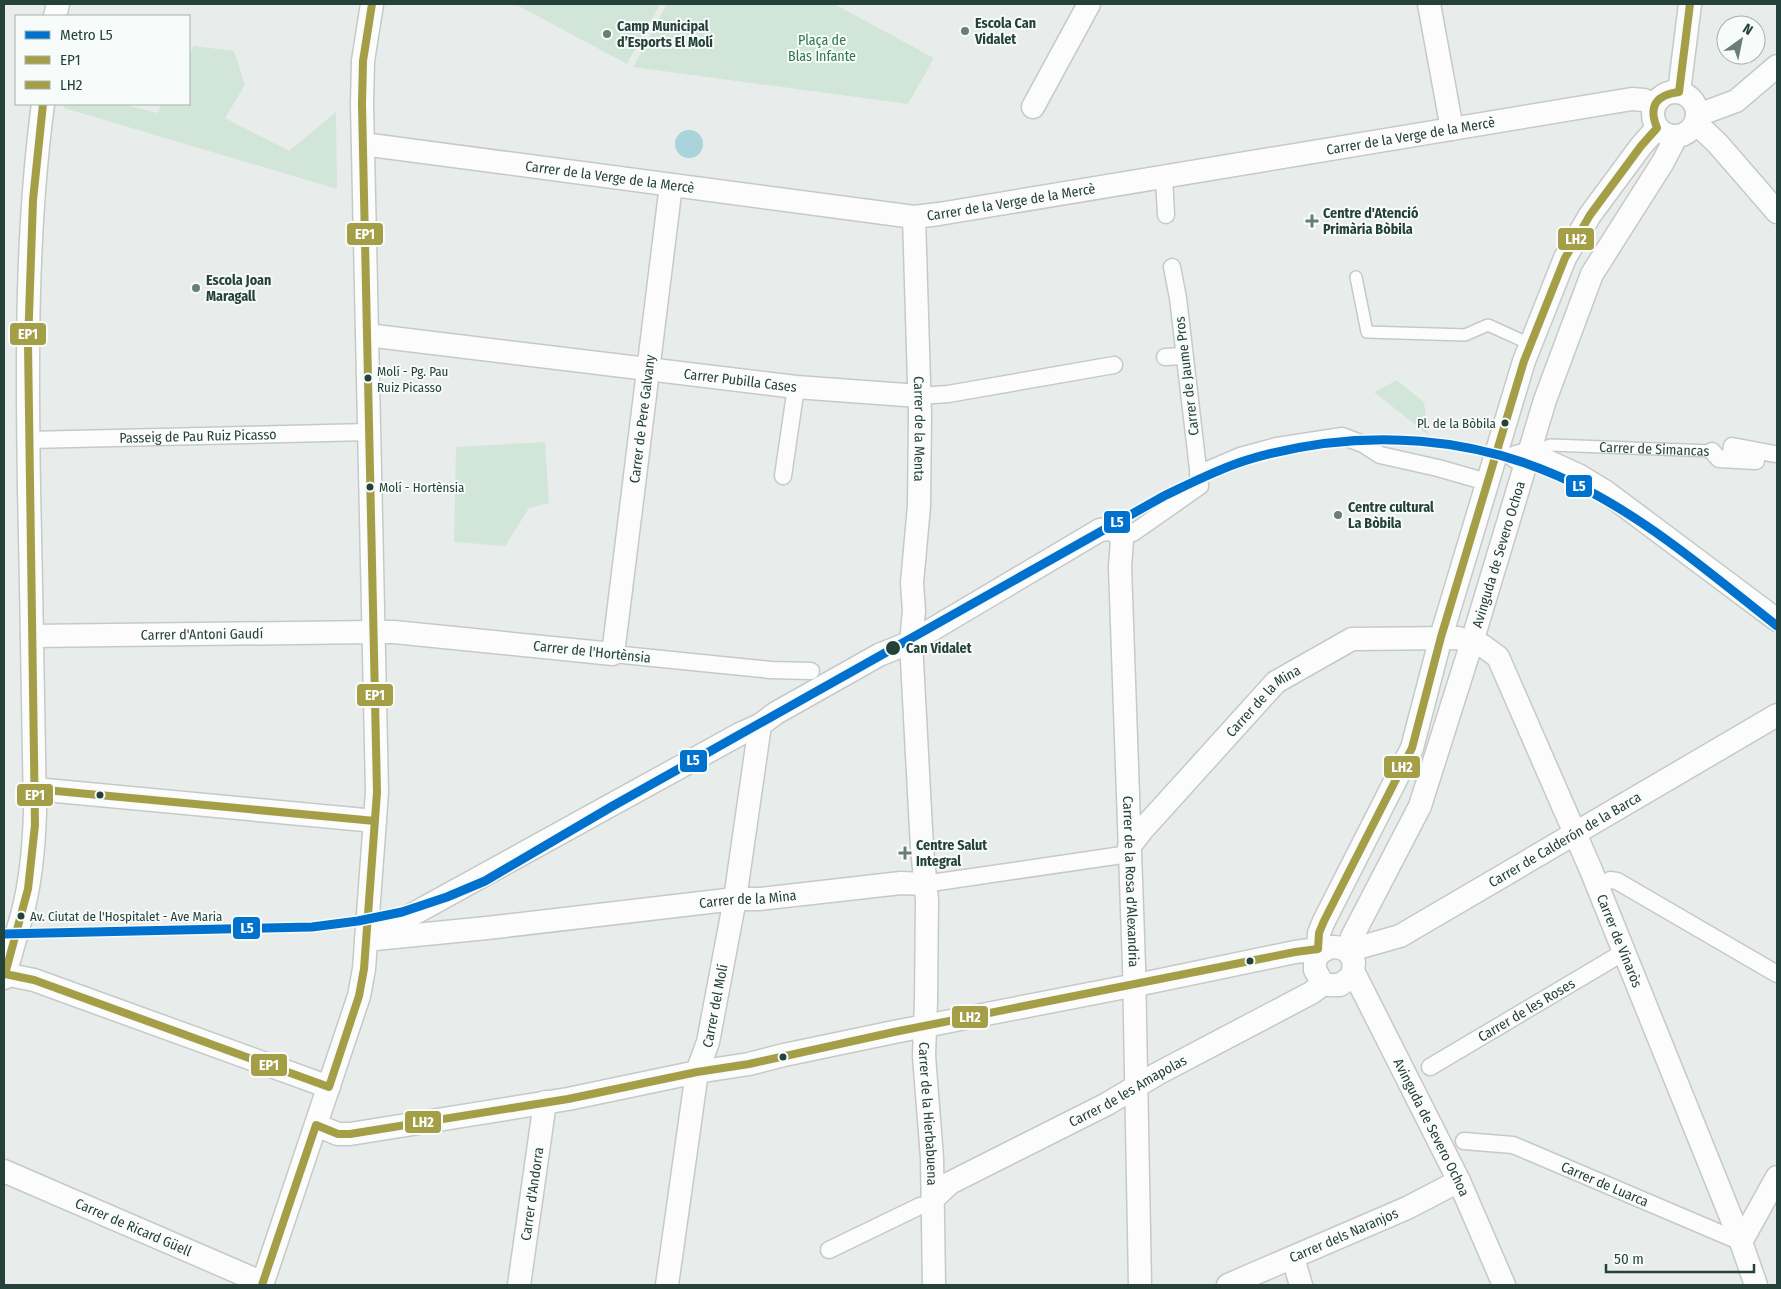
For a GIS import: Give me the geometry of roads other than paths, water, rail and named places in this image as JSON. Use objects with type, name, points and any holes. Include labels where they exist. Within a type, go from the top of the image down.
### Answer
[{"type":"street","points":[[263,1284],[359,996],[364,969],[377,792],[363,144],[363,61],[372,4]]},
{"type":"street","points":[[1033,107],[1089,4]]},
{"type":"street","points":[[1429,4],[1452,128]]},
{"type":"street","points":[[1678,92],[1690,4]]},
{"type":"street","points":[[1333,955],[1315,962],[1315,970],[1322,982],[1328,985],[1340,985],[1351,977],[1333,955],[1319,933],[1412,748],[1506,419],[1530,344],[1565,258],[1590,216],[1640,146],[1667,132],[1689,132],[1697,119],[1736,101],[1777,66]]},
{"type":"street","points":[[1667,132],[1652,113],[1654,105],[1665,94],[1678,92],[1687,95],[1693,100],[1697,119],[1777,212]]},
{"type":"street","name":"Carrer de la Verge de la Mercè","points":[[363,144],[914,216],[939,214],[1632,99],[1644,100],[1654,105]]},
{"type":"street","points":[[43,105],[29,269],[28,440],[35,790],[33,854],[22,914],[4,975],[34,980],[329,1087]]},
{"type":"street","name":"Avinguda de Severo Ochoa","points":[[1504,1285],[1460,1181],[1333,955],[1352,938],[1420,806],[1545,400],[1592,274],[1662,162],[1667,132]]},
{"type":"street","points":[[1164,177],[1166,216]]},
{"type":"street","name":"Carrer de Pere Galvany","points":[[613,654],[671,185]]},
{"type":"street","name":"Carrer de la Menta","points":[[911,642],[914,611],[912,584],[919,506],[919,396],[914,216]]},
{"type":"street","name":"Carrer de Jaume Pros","points":[[1172,267],[1178,298],[1199,480]]},
{"type":"street","name":"Carrer Pubilla Cases","points":[[367,334],[796,386],[919,396],[948,394],[1114,365]]},
{"type":"street","points":[[1165,357],[1184,356]]},
{"type":"street","points":[[783,476],[796,386]]},
{"type":"street","points":[[1506,419],[1537,428]]},
{"type":"street","name":"Passeig de Pau Ruiz Picasso","points":[[28,440],[369,432]]},
{"type":"street","points":[[366,940],[760,725],[776,713],[879,655],[911,642],[1100,530],[1108,528],[1128,536],[1199,480],[1240,456],[1277,446],[1342,436],[1363,444],[1380,455],[1438,468],[1487,482]]},
{"type":"street","name":"Carrer de Simancas","points":[[1712,451],[1720,459],[1756,461],[1755,457],[1731,452],[1732,446],[1776,454]]},
{"type":"street","points":[[1496,452],[1513,458],[1530,453],[1546,462],[1578,475],[1606,492],[1777,620]]},
{"type":"street","name":"Carrer de la Rosa d'Alexandria","points":[[1128,536],[1120,567],[1134,985],[1140,1285]]},
{"type":"street","name":"Carrer de l'Hortènsia","points":[[373,632],[394,632],[771,670],[811,671]]},
{"type":"street","name":"Carrer d'Antoni Gaudí","points":[[32,636],[373,632]]},
{"type":"street","name":"Carrer de Vinaròs","points":[[1442,638],[1458,638],[1472,642],[1483,646],[1498,657],[1576,834],[1741,1242],[1756,1285]]},
{"type":"street","name":"Carrer de la Mina","points":[[366,940],[497,927],[734,899],[760,899],[901,883],[924,884],[1129,851],[1143,829],[1276,682],[1352,639],[1442,638]]},
{"type":"street","name":"Carrer de la Hierbabuena","points":[[911,642],[924,884],[927,900],[924,1056],[932,1158],[926,1203],[934,1285]]},
{"type":"street","name":"Carrer de Calderón de la Barca","points":[[1333,955],[1394,938],[1412,929],[1777,715]]},
{"type":"street","name":"Carrer del Molí","points":[[668,1285],[697,1072],[708,1042],[734,899],[760,725]]},
{"type":"street","points":[[35,790],[375,822]]},
{"type":"street","points":[[1610,880],[1617,881],[1777,974]]},
{"type":"street","points":[[316,1125],[338,1134],[350,1134],[508,1110],[697,1072],[749,1064],[784,1055],[1295,952],[1333,955]]},
{"type":"street","name":"Carrer de les Roses","points":[[1430,1067],[1624,952]]},
{"type":"street","name":"Carrer de les Amapolas","points":[[829,1250],[926,1203],[950,1183],[1107,1104],[1311,993],[1322,982]]},
{"type":"street","name":"Carrer d'Andorra","points":[[519,1285],[545,1102]]},
{"type":"street","name":"Carrer de Luarca","points":[[1464,1141],[1513,1145],[1741,1242]]},
{"type":"street","name":"Carrer de Ricard Güell","points":[[4,1171],[263,1284]]},
{"type":"street","points":[[1741,1242],[1777,1178]]},
{"type":"street","name":"Carrer dels Naranjos","points":[[1228,1285],[1407,1208],[1460,1181]]},
{"type":"street","points":[[1292,1258],[1301,1285]]},
{"type":"lane","points":[[1356,277],[1367,332],[1465,335],[1488,325],[1530,344]]},
{"type":"lane","name":"Carrer de Simancas","points":[[1530,453],[1550,445],[1712,451]]},
{"type":"water","points":[[689,130],[699,134],[703,144],[699,154],[689,158],[679,154],[675,144],[679,134]]},
{"type":"metro line","name":"L5","points":[[4,934],[312,927],[358,921],[402,912],[447,897],[485,881],[611,807],[1164,496],[1205,476],[1236,464],[1290,449],[1333,442],[1420,441],[1463,447],[1506,457],[1547,471],[1612,504],[1661,536],[1777,626]]},
{"type":"place","name":"Escola Can Vidalet","points":[[965,31]]},
{"type":"place","name":"Camp Municipal d’Esports El Molí","points":[[607,34]]},
{"type":"place","name":"Centre d'Atenció Primària Bòbila","points":[[1312,221]]},
{"type":"place","name":"Escola Joan Maragall","points":[[196,288]]},
{"type":"place","name":"Molí - Pg. Pau Ruiz Picasso","points":[[368,378]]},
{"type":"place","name":"Pl. de la Bòbila","points":[[1505,423]]},
{"type":"place","name":"Molí - Hortènsia","points":[[370,487]]},
{"type":"place","name":"Centre cultural La Bòbila","points":[[1338,515]]},
{"type":"place","name":"Can Vidalet","points":[[893,648]]},
{"type":"place","name":"Centre Salut Integral","points":[[905,853]]},
{"type":"place","name":"Av. Ciutat de l'Hospitalet - Ave Maria","points":[[21,916]]},
{"type":"park label","name":"Plaça de Blas Infante","points":[[822,48]]}]
